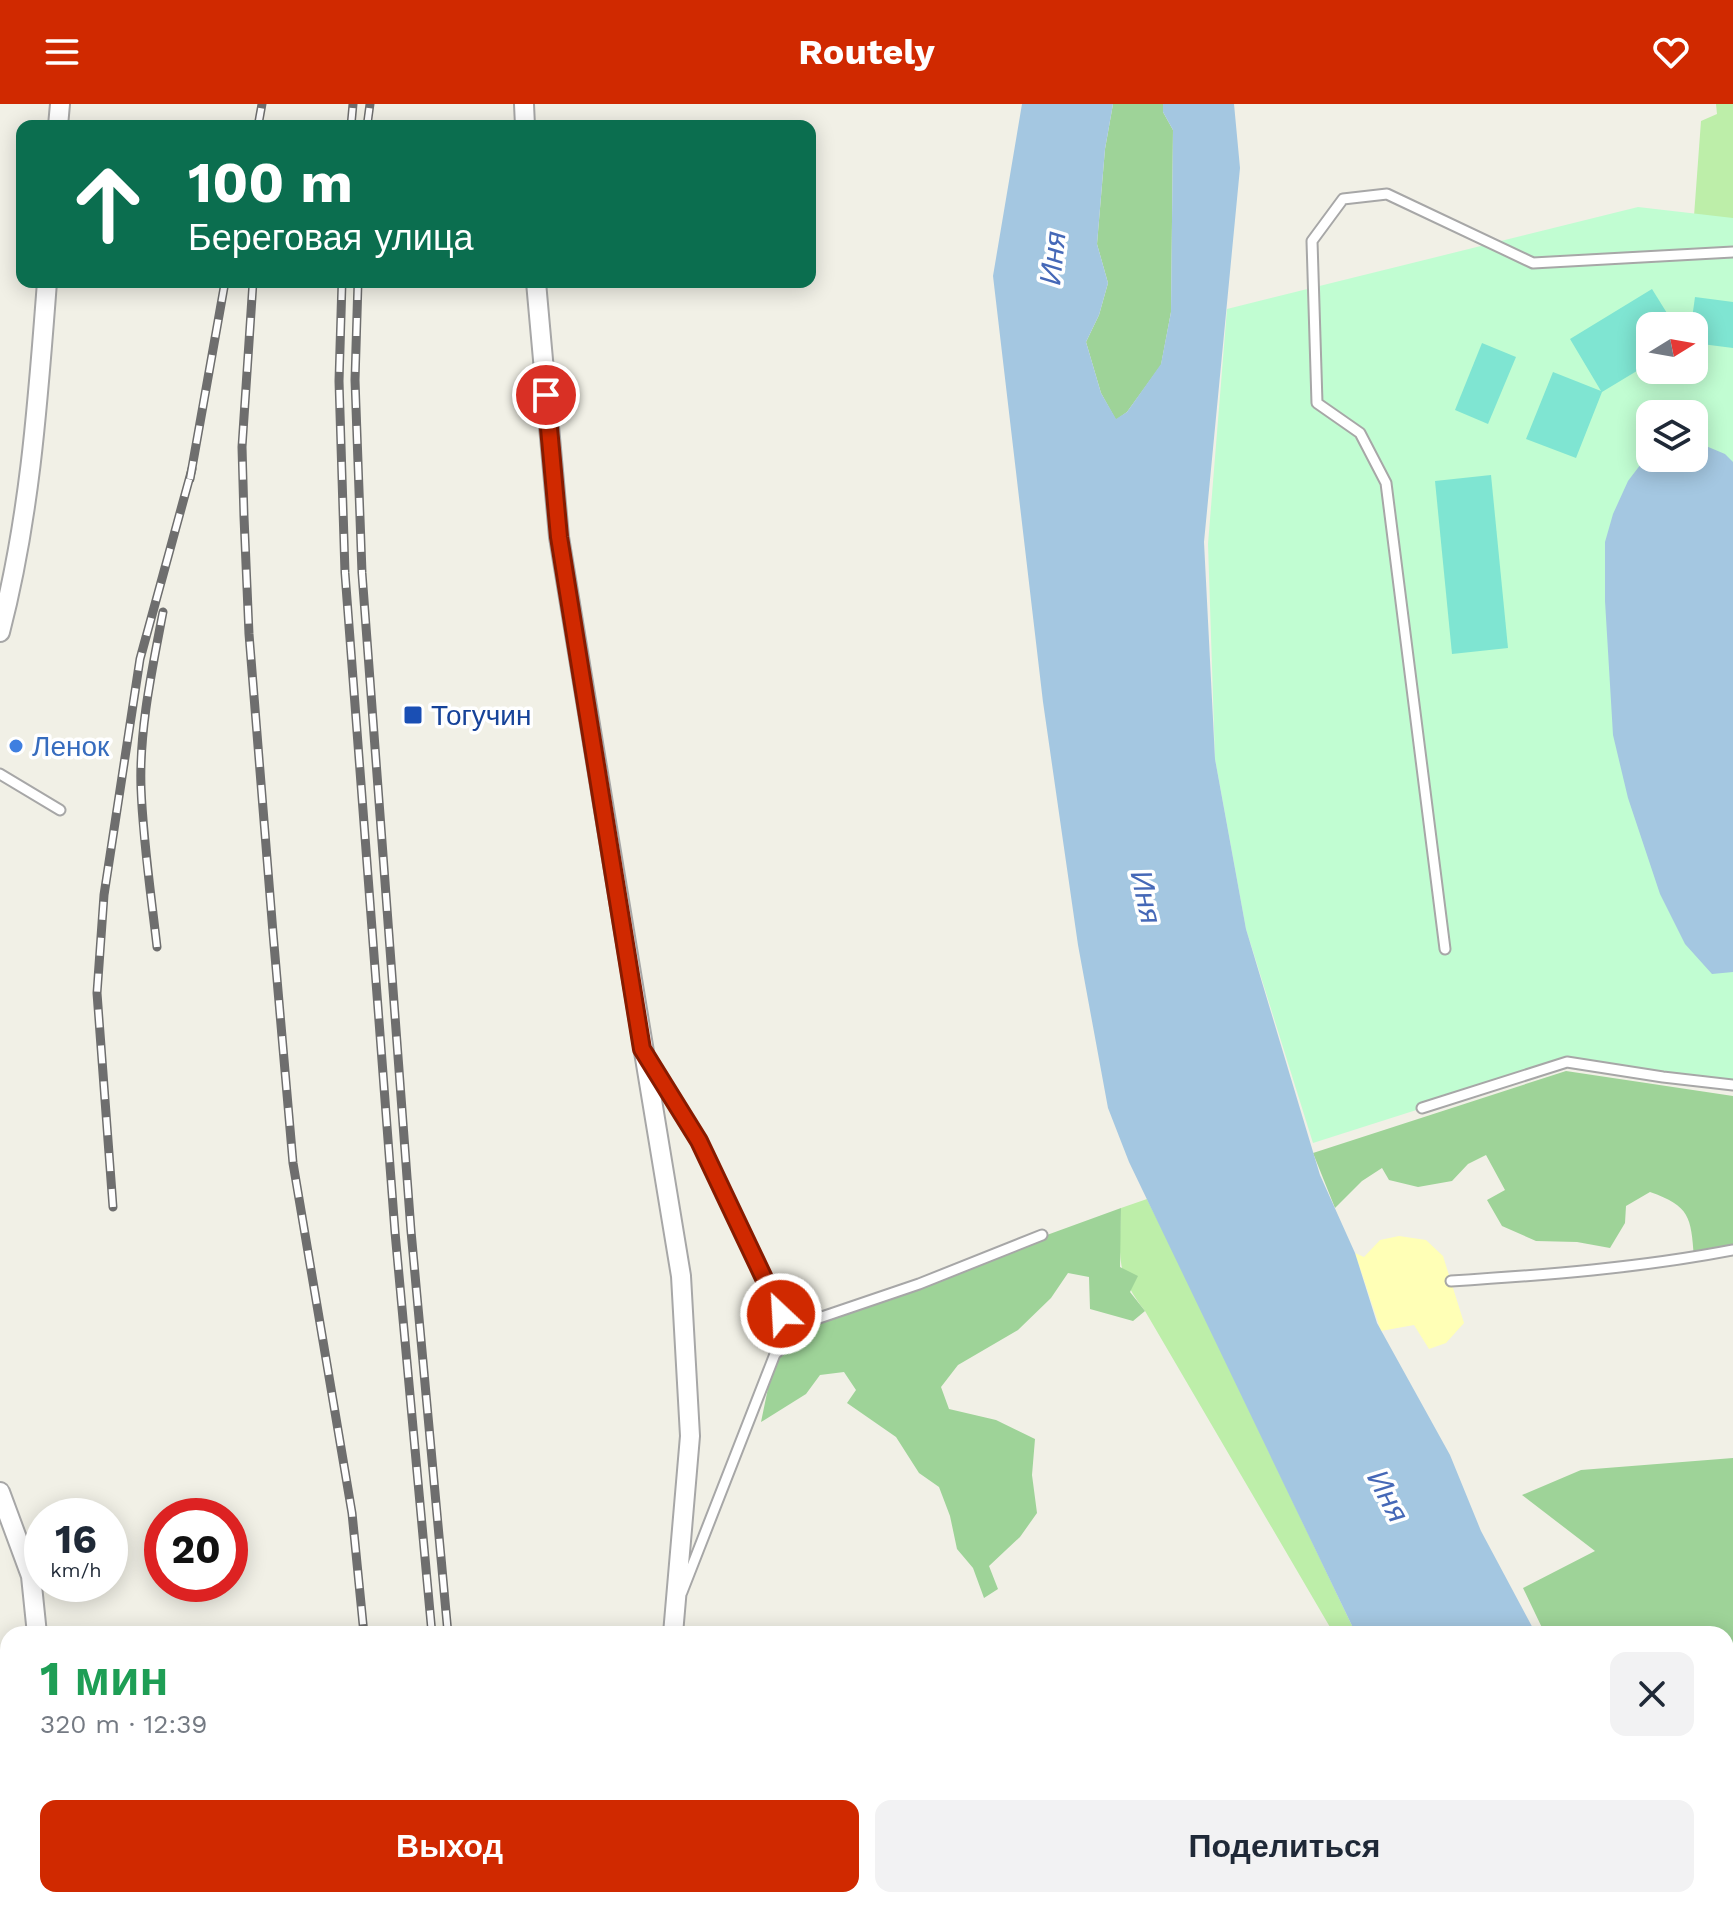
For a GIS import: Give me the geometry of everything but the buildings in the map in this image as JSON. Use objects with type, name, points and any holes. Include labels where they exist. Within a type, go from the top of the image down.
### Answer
[{"type":"street","points":[[0,632],[8,566],[36,424],[47,288]]},
{"type":"street","points":[[537,288],[559,537],[681,1276],[690,1436],[674,1626]]},
{"type":"street","points":[[0,1492],[31,1576],[36,1626]]},
{"type":"lane","points":[[1445,949],[1386,483],[1360,433],[1317,403],[1312,241],[1343,199],[1387,194],[1533,263],[1733,252]]},
{"type":"lane","points":[[0,774],[60,810]]},
{"type":"lane","points":[[642,1049],[699,1141],[781,1314],[816,1319]]},
{"type":"lane","points":[[1422,1108],[1567,1062],[1733,1085]]},
{"type":"lane","points":[[675,1612],[775,1354],[816,1319],[919,1284],[1042,1235]]},
{"type":"lane","points":[[1451,1281],[1549,1275],[1733,1250]]},
{"type":"shaded area","points":[[1113,104],[1163,104],[1163,112],[1173,130],[1171,312],[1161,365],[1127,412],[1116,420],[1101,393],[1086,342],[1099,315],[1108,283],[1097,244],[1105,149]]},
{"type":"shaded area","points":[[1716,104],[1733,104],[1733,219],[1694,216],[1701,121],[1717,114]]},
{"type":"shaded area","points":[[1638,207],[1733,218],[1733,1090],[1567,1062],[1313,1143],[1246,929],[1215,759],[1208,544],[1227,309]]},
{"type":"shaded area","points":[[1652,289],[1666,312],[1636,312],[1636,371],[1602,392],[1576,458],[1526,439],[1553,372],[1601,391],[1570,339]]},
{"type":"shaded area","points":[[1695,297],[1733,302],[1733,348],[1708,345],[1708,312],[1693,312]]},
{"type":"shaded area","points":[[1482,343],[1516,357],[1488,424],[1455,410]]},
{"type":"shaded area","points":[[1491,475],[1508,648],[1452,654],[1435,481]]},
{"type":"shaded area","points":[[1566,1071],[1733,1096],[1733,1245],[1694,1257],[1686,1215],[1673,1202],[1650,1192],[1626,1206],[1625,1223],[1610,1248],[1577,1242],[1536,1241],[1502,1226],[1487,1200],[1505,1190],[1486,1155],[1468,1164],[1452,1181],[1418,1187],[1389,1180],[1382,1168],[1362,1181],[1335,1208],[1313,1153]]},
{"type":"shaded area","points":[[1147,1199],[1352,1626],[1329,1626],[1128,1285],[1121,1262],[1121,1208]]},
{"type":"shaded area","points":[[1121,1208],[1120,1267],[1138,1276],[1130,1292],[1145,1311],[1133,1321],[1090,1309],[1089,1277],[1068,1273],[1051,1298],[1018,1330],[958,1365],[941,1387],[949,1409],[996,1420],[1035,1439],[1032,1475],[1037,1513],[1020,1537],[989,1566],[998,1589],[984,1598],[973,1568],[957,1549],[950,1516],[939,1487],[919,1473],[896,1437],[847,1403],[856,1390],[844,1372],[820,1375],[806,1394],[761,1422],[775,1354],[816,1319]]},
{"type":"shaded area","points":[[1733,1458],[1733,1626],[1541,1626],[1523,1588],[1595,1551],[1522,1495],[1581,1470]]},
{"type":"sand","points":[[1399,1236],[1426,1240],[1443,1256],[1464,1323],[1446,1343],[1429,1349],[1414,1325],[1381,1331],[1355,1253],[1364,1257],[1380,1240]]},
{"type":"water","name":"Иня","points":[[1022,104],[1113,104],[1105,149],[1097,244],[1108,283],[1099,315],[1086,342],[1101,393],[1116,419],[1127,412],[1161,364],[1171,312],[1173,130],[1163,112],[1163,104],[1234,104],[1240,168],[1204,542],[1215,759],[1246,929],[1320,1175],[1355,1253],[1377,1323],[1450,1455],[1481,1531],[1532,1626],[1352,1626],[1129,1162],[1108,1108],[1078,945],[1043,702],[993,276]]},
{"type":"water","points":[[1708,447],[1725,454],[1733,462],[1733,972],[1712,974],[1685,944],[1660,894],[1628,798],[1613,735],[1605,601],[1605,542],[1628,481],[1636,470],[1708,472]]},
{"type":"railway","points":[[259,120],[262,104]]},
{"type":"railway","points":[[352,120],[353,104]]},
{"type":"railway","points":[[368,120],[370,104]]},
{"type":"railway","points":[[190,479],[224,288]]},
{"type":"railway","points":[[253,288],[242,447],[244,517],[249,634],[273,933],[293,1163],[352,1513],[363,1626]]},
{"type":"railway","points":[[342,288],[339,381],[345,573],[395,1232],[431,1626]]},
{"type":"railway","points":[[358,288],[355,380],[362,573],[411,1231],[447,1626]]},
{"type":"railway","points":[[113,1207],[97,993],[104,895],[140,659],[192,469]]},
{"type":"railway","points":[[157,947],[144,828],[141,766],[147,700],[163,612]]},
{"type":"place","name":"Тогучин","points":[[413,715]]},
{"type":"place","name":"Ленок","points":[[16,746]]},
{"type":"route","points":[[546,395],[559,537],[642,1049],[699,1141],[781,1314]]}]
